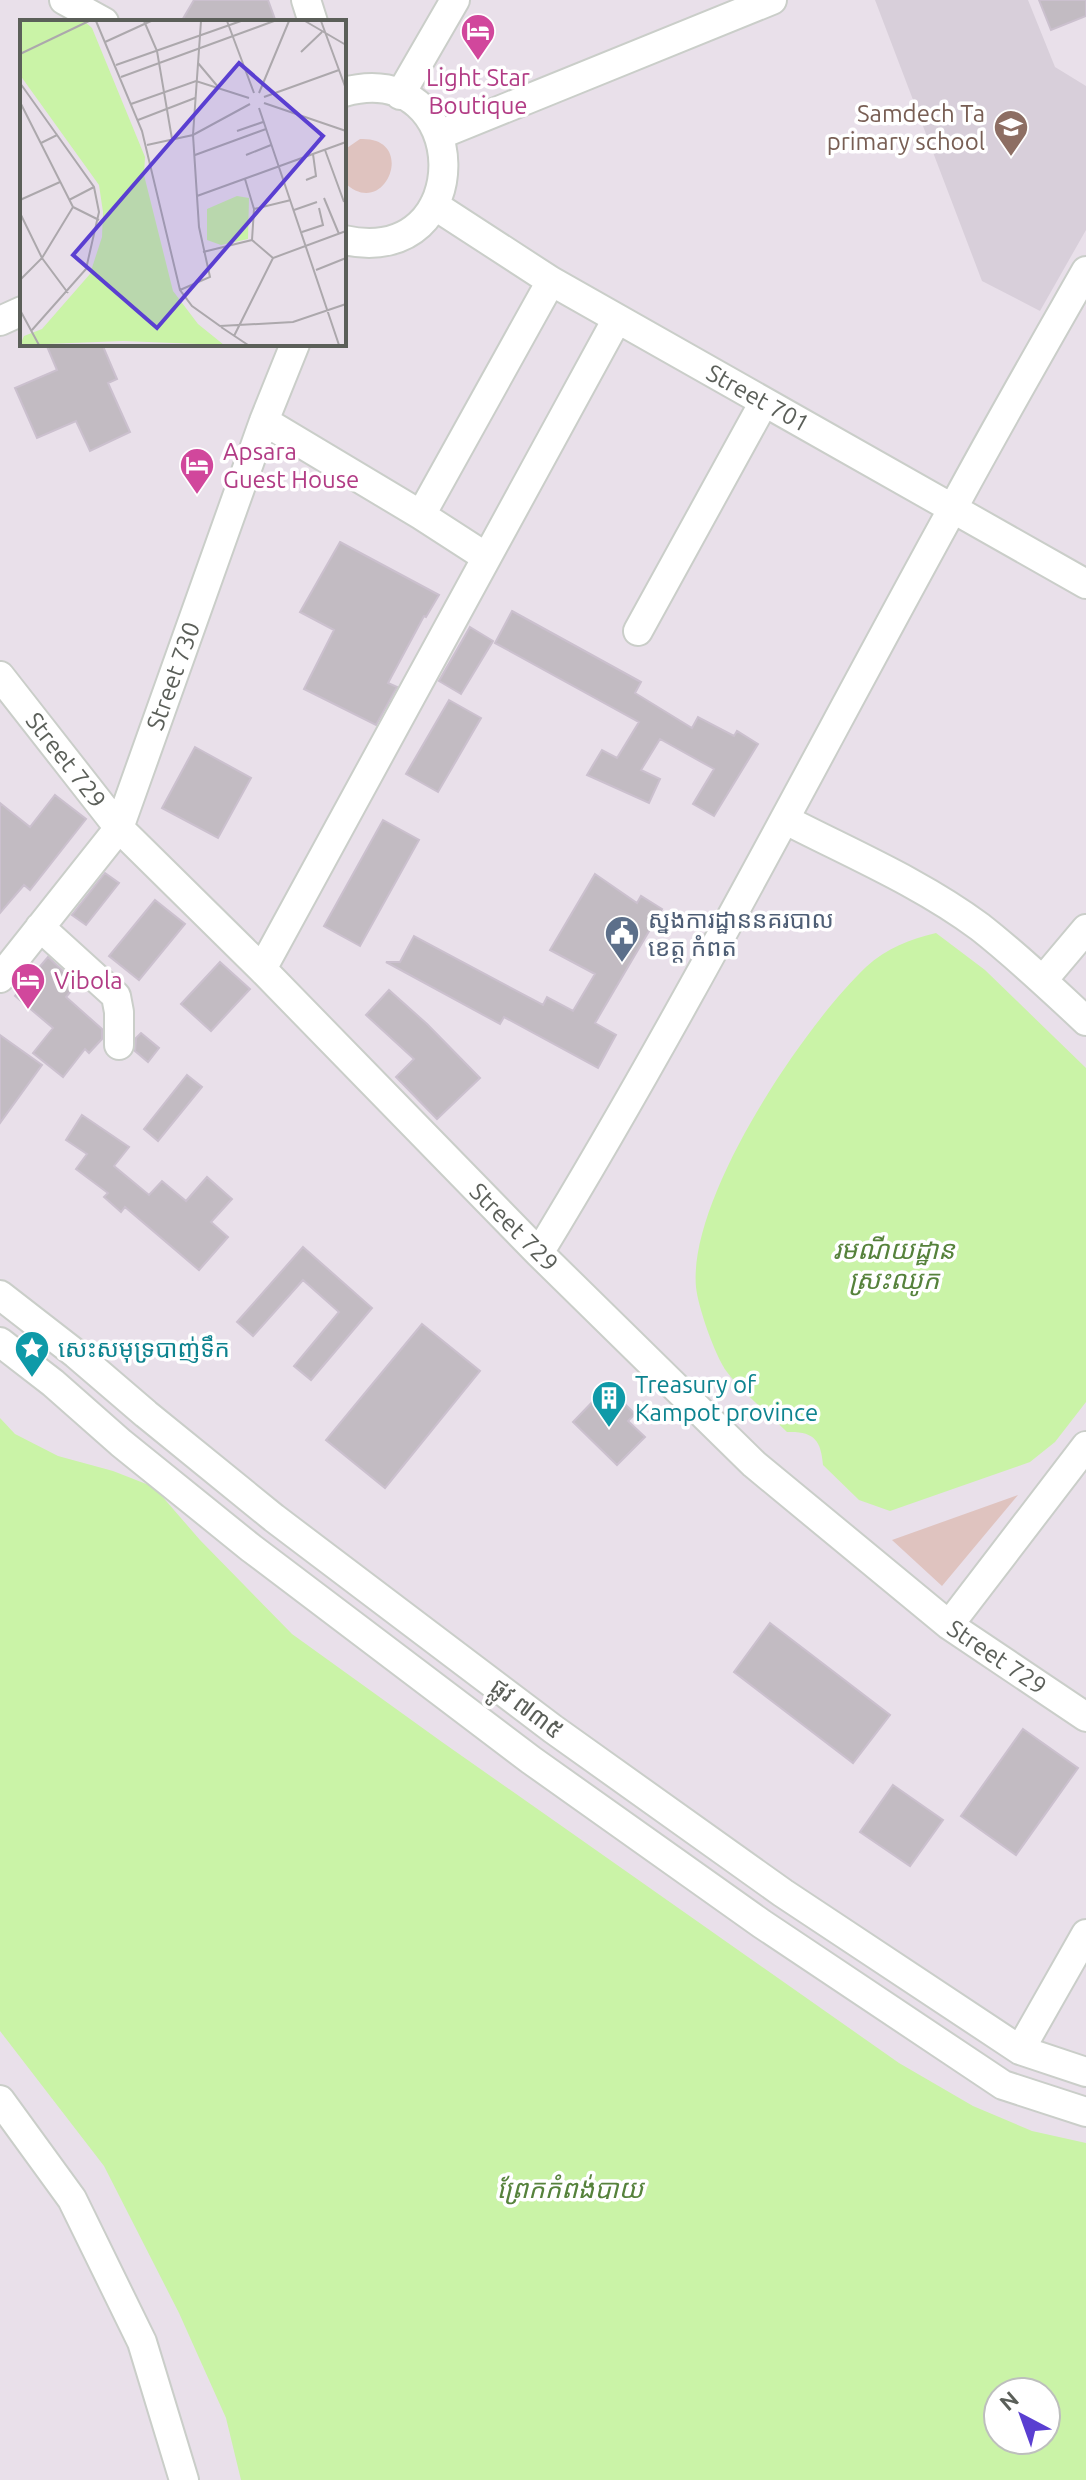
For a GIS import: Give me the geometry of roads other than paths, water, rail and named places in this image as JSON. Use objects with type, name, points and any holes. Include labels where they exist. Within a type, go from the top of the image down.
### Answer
[{"type":"street","points":[[64,0],[100,20]]},
{"type":"street","points":[[306,0],[312,20]]},
{"type":"street","points":[[400,95],[455,0]]},
{"type":"street","points":[[439,135],[772,0]]},
{"type":"street","points":[[346,92],[372,88],[400,95],[422,109],[439,135],[445,167],[442,187],[434,205],[415,226],[390,240],[369,244],[346,240]]},
{"type":"street","name":"Street 701","points":[[434,205],[551,281],[1086,584]]},
{"type":"street","points":[[539,1253],[586,1177],[786,820],[953,508],[1086,271]]},
{"type":"street","points":[[421,515],[551,281]]},
{"type":"street","points":[[262,969],[617,319]]},
{"type":"street","name":"Street 730","points":[[0,978],[119,828],[264,421],[294,346]]},
{"type":"street","points":[[638,631],[764,402]]},
{"type":"street","points":[[264,421],[486,557]]},
{"type":"street","name":"Street 729","points":[[0,676],[119,828],[262,969],[539,1253],[754,1464],[949,1625],[1086,1717]]},
{"type":"street","points":[[786,820],[911,884],[978,926],[1086,1021]]},
{"type":"street","points":[[40,927],[116,996],[119,1045]]},
{"type":"street","points":[[1043,980],[1086,929]]},
{"type":"street","name":"ផ្លូវ ៧៣៥","points":[[0,1295],[274,1518],[553,1729],[783,1893],[1020,2050],[1086,2072]]},
{"type":"street","points":[[0,1342],[251,1548],[531,1760],[762,1924],[1003,2085],[1086,2112]]},
{"type":"street","points":[[949,1625],[1086,1446]]},
{"type":"street","points":[[1020,2050],[1086,1934]]},
{"type":"street","points":[[0,2100],[72,2199],[142,2342],[184,2480]]},
{"type":"water","name":"រមណីយដ្ឋាន ស្រះឈូក","points":[[936,933],[985,970],[1086,1068],[1086,1402],[1055,1442],[1030,1462],[890,1511],[859,1500],[823,1465],[818,1443],[810,1435],[787,1432],[727,1372],[712,1343],[697,1296],[698,1250],[710,1208],[730,1162],[754,1116],[812,1030],[840,994],[874,960],[899,945]]},
{"type":"water","name":"ព្រែកកំពង់បាយ","points":[[0,1418],[15,1434],[58,1456],[113,1471],[154,1487],[200,1540],[292,1634],[899,2063],[973,2106],[1032,2131],[1086,2143],[1086,2480],[241,2480],[226,2418],[179,2313],[104,2166],[0,2031]]},
{"type":"place","name":"Light Star Boutique","points":[[478,62]]},
{"type":"place","name":"Samdech Ta primary school","points":[[1011,158]]},
{"type":"place","name":"Apsara Guest House","points":[[197,496]]},
{"type":"place","name":"ស្នងការដ្ឋាននគរបាល ខេត្ត កំពត","points":[[622,964]]},
{"type":"place","name":"Vibola","points":[[28,1011]]},
{"type":"place","name":"សេះសមុទ្របាញ់ទឹក","points":[[32,1379]]},
{"type":"place","name":"Treasury of Kampot province","points":[[609,1429]]}]
